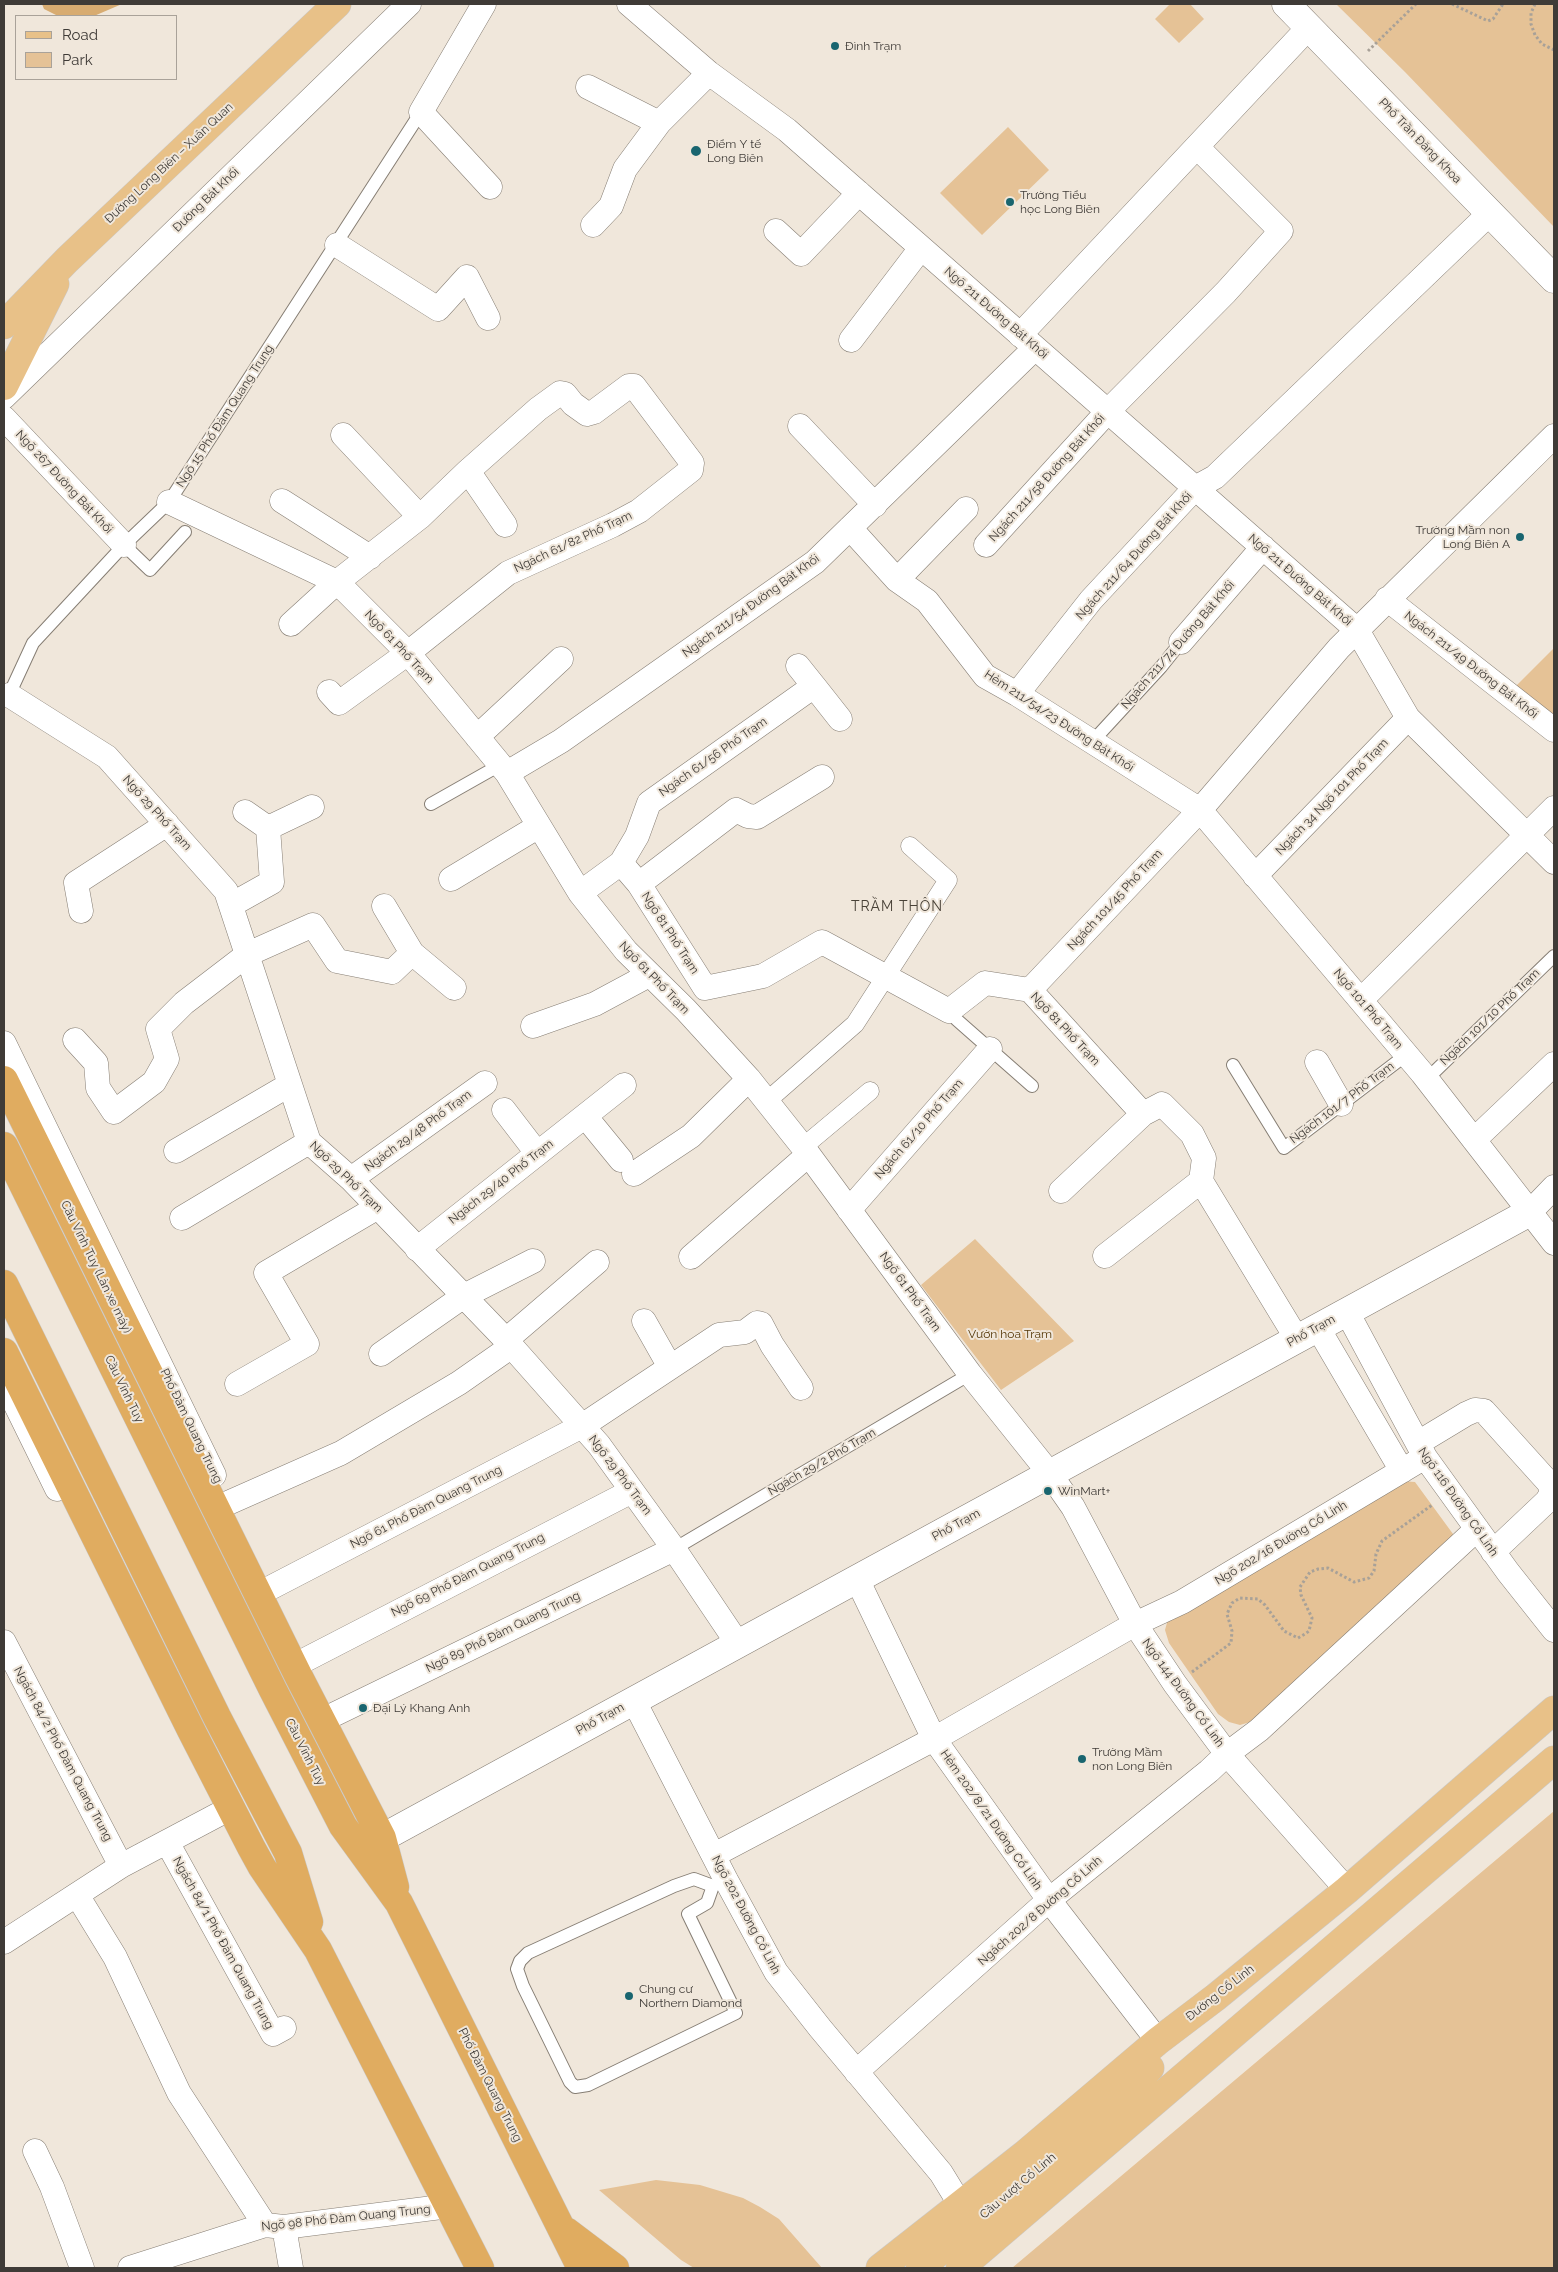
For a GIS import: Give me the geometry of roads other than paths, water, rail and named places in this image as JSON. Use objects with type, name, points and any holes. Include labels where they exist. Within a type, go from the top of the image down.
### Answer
[{"type":"highway","name":"Cầu Vĩnh Tuy (Làn xe máy)","points":[[4,1080],[188,1453],[302,1668]]},
{"type":"highway","name":"Cầu Vĩnh Tuy","points":[[4,1146],[272,1690],[343,1826],[399,1903]]},
{"type":"highway","points":[[4,1284],[217,1717],[288,1853],[318,1950]]},
{"type":"highway","points":[[4,1352],[191,1730],[262,1867],[318,1950],[449,2206],[474,2267]]},
{"type":"highway","points":[[302,1668],[382,1838],[399,1903]]},
{"type":"highway","name":"Phố Đàm Quang Trung","points":[[399,1903],[580,2268]]},
{"type":"highway","points":[[561,2227],[615,2268]]},
{"type":"main road","name":"Đường Long Biên – Xuân Quan","points":[[4,325],[67,260],[337,4]]},
{"type":"main road","points":[[4,386],[67,260]]},
{"type":"main road","name":"Đường Cổ Linh","points":[[880,2268],[1025,2154],[1158,2041],[1216,1997],[1347,1890],[1554,1710]]},
{"type":"main road","points":[[960,2268],[1554,1760]]},
{"type":"main road","name":"Cầu vượt Cổ Linh","points":[[920,2268],[1116,2104],[1216,1997]]},
{"type":"main road","name":"Cầu vượt Cổ Linh","points":[[1116,2104],[1241,2027]]},
{"type":"street","name":"Đường Bát Khối","points":[[4,397],[409,4]]},
{"type":"street","points":[[484,4],[421,112],[490,187]]},
{"type":"street","name":"Ngõ 211 Đường Bát Khối","points":[[629,4],[709,73],[787,130],[1357,630],[1408,718],[1554,862]]},
{"type":"street","name":"Phố Trần Đăng Khoa","points":[[1286,4],[1554,279]]},
{"type":"street","name":"Ngách 211/54 Đường Bát Khối","points":[[504,769],[561,740],[815,562],[875,505],[1028,341],[1197,147],[1308,27]]},
{"type":"street","points":[[593,225],[611,206],[625,169],[659,123],[709,73]]},
{"type":"street","points":[[588,87],[659,123]]},
{"type":"street","name":"Ngách 211/58 Đường Bát Khối","points":[[986,545],[1108,411],[1226,292],[1281,231],[1197,147]]},
{"type":"street","points":[[776,231],[801,254],[859,193]]},
{"type":"street","name":"Ngách 211/64 Đường Bát Khối","points":[[1017,694],[1091,600],[1196,488],[1215,477],[1490,213]]},
{"type":"street","points":[[337,245],[438,308],[467,277],[488,318]]},
{"type":"street","points":[[852,340],[921,248]]},
{"type":"street","name":"Ngách 61/82 Phố Trạm","points":[[329,692],[339,703],[408,653],[508,573],[613,525],[639,510],[691,470],[692,463],[638,388],[629,386],[594,412],[587,414],[573,404],[564,394],[560,393],[538,409],[468,470]]},
{"type":"street","name":"Ngõ 267 Đường Bát Khối","points":[[4,418],[124,545]]},
{"type":"street","points":[[800,426],[875,505]]},
{"type":"street","points":[[343,435],[420,517]]},
{"type":"street","name":"Ngõ 211 Đường Bát Khối","points":[[1200,810],[1357,630],[1554,436]]},
{"type":"street","points":[[291,624],[337,582],[420,517],[468,470],[505,525]]},
{"type":"street","points":[[282,500],[370,557]]},
{"type":"street","name":"Ngõ 61 Phố Trạm","points":[[169,502],[337,582],[408,653],[504,769],[580,893],[626,951],[686,1010],[767,1101],[970,1374],[1050,1474]]},
{"type":"street","points":[[897,580],[966,509]]},
{"type":"street","name":"Hẻm 211/54/23 Đường Bát Khối","points":[[850,528],[897,580],[927,601],[984,676],[1017,694],[1200,810]]},
{"type":"street","name":"Ngách 211/74 Đường Bát Khối","points":[[1181,642],[1263,547]]},
{"type":"street","name":"Ngách 211/49 Đường Bát Khối","points":[[1387,599],[1554,730]]},
{"type":"street","points":[[477,737],[561,659]]},
{"type":"street","points":[[798,666],[840,719]]},
{"type":"street","name":"Ngách 61/56 Phố Trạm","points":[[580,893],[621,863],[637,836],[649,803],[814,686]]},
{"type":"street","name":"Ngõ 29 Phố Trạm","points":[[6,696],[107,757],[226,891],[309,1142],[351,1179],[509,1343],[599,1445],[674,1548],[738,1644]]},
{"type":"street","name":"Ngách 34 Ngõ 101 Phố Trạm","points":[[1255,876],[1408,718]]},
{"type":"street","points":[[639,884],[736,810],[748,816],[757,817],[822,777]]},
{"type":"street","points":[[268,828],[312,807]]},
{"type":"street","points":[[1361,1000],[1528,836],[1554,808]]},
{"type":"street","name":"Ngõ 101 Phố Trạm","points":[[1200,810],[1427,1079],[1554,1243]]},
{"type":"street","name":"Ngách 101/45 Phố Trạm","points":[[1030,990],[1200,810]]},
{"type":"street","points":[[245,812],[268,828]]},
{"type":"street","points":[[82,911],[76,883],[167,824]]},
{"type":"street","points":[[451,879],[539,826]]},
{"type":"street","points":[[231,905],[272,882],[268,828]]},
{"type":"street","points":[[767,1101],[855,1024],[948,880],[910,846]]},
{"type":"street","name":"Ngõ 81 Phố Trạm","points":[[621,863],[639,884],[705,988],[763,976],[822,942],[949,1011],[985,983],[1030,990],[1143,1114]]},
{"type":"street","points":[[384,906],[412,953],[454,988]]},
{"type":"street","points":[[75,1040],[96,1063],[98,1088],[114,1112],[154,1082],[167,1059],[158,1029],[184,1003],[248,954],[313,925],[337,961],[392,972],[412,953]]},
{"type":"street","points":[[534,1026],[595,1004],[649,975]]},
{"type":"street","name":"Phố Đàm Quang Trung","points":[[4,1043],[270,1588],[302,1668],[333,1715],[369,1812]]},
{"type":"street","name":"Ngách 61/10 Phố Trạm","points":[[849,1210],[990,1049]]},
{"type":"street","points":[[1317,1062],[1341,1104]]},
{"type":"street","points":[[1474,1140],[1554,1064]]},
{"type":"street","points":[[585,1116],[628,1167],[691,1136],[749,1079]]},
{"type":"street","name":"Ngách 29/48 Phố Trạm","points":[[351,1179],[485,1082]]},
{"type":"street","points":[[176,1151],[289,1085]]},
{"type":"street","name":"Ngách 29/40 Phố Trạm","points":[[417,1249],[537,1152],[624,1085]]},
{"type":"street","points":[[692,1257],[870,1091]]},
{"type":"street","points":[[1061,1191],[1143,1114],[1162,1104],[1192,1134],[1204,1158],[1201,1181],[1402,1471]]},
{"type":"street","points":[[504,1110],[537,1152]]},
{"type":"street","points":[[182,1218],[309,1142]]},
{"type":"street","points":[[1105,1256],[1201,1181]]},
{"type":"street","points":[[1530,1212],[1554,1187]]},
{"type":"street","points":[[237,1384],[307,1344],[266,1273],[378,1207]]},
{"type":"street","name":"Phố Trạm","points":[[382,1838],[1530,1212]]},
{"type":"street","points":[[381,1354],[464,1296],[533,1261]]},
{"type":"street","points":[[228,1503],[341,1453],[460,1383],[509,1343],[597,1262]]},
{"type":"street","name":"Ngõ 116 Đường Cổ Linh","points":[[1347,1312],[1422,1450],[1493,1552],[1554,1630]]},
{"type":"street","points":[[644,1321],[670,1368]]},
{"type":"street","name":"Ngõ 61 Phố Đàm Quang Trung","points":[[270,1588],[582,1426],[719,1335],[745,1332],[757,1323],[761,1324],[772,1345],[801,1388]]},
{"type":"street","points":[[4,1381],[25,1427],[223,1812],[262,1867]]},
{"type":"street","name":"Ngõ 202/16 Đường Cổ Linh","points":[[714,1855],[934,1739],[1135,1624],[1182,1602],[1402,1471],[1422,1450],[1466,1414],[1475,1410],[1484,1411],[1548,1482],[1553,1492],[1547,1501],[1493,1552]]},
{"type":"street","name":"Ngõ 144 Đường Cổ Linh","points":[[1050,1474],[1073,1507],[1135,1624],[1175,1684],[1227,1754],[1347,1890]]},
{"type":"street","name":"Ngõ 69 Phố Đàm Quang Trung","points":[[302,1668],[632,1491]]},
{"type":"street","name":"Ngách 202/8 Đường Cổ Linh","points":[[856,2072],[1049,1900],[1259,1730],[1477,1529]]},
{"type":"street","name":"Ngõ 89 Phố Đàm Quang Trung","points":[[333,1715],[674,1548]]},
{"type":"street","name":"Hẻm 202/8/21 Đường Cổ Linh","points":[[857,1579],[934,1739],[1049,1900],[1158,2041]]},
{"type":"street","name":"Ngách 84/2 Phố Đàm Quang Trung","points":[[5,1647],[121,1866]]},
{"type":"street","name":"Ngõ 202 Đường Cổ Linh","points":[[634,1701],[714,1855],[719,1883],[776,1972],[856,2072],[941,2173],[960,2204]]},
{"type":"street","points":[[4,1942],[121,1866],[223,1812]]},
{"type":"street","name":"Ngách 84/1 Phố Đàm Quang Trung","points":[[167,1842],[273,2034],[284,2028]]},
{"type":"street","points":[[77,1895],[115,1957],[179,2093],[274,2226],[291,2268]]},
{"type":"street","points":[[35,2151],[52,2187],[82,2268]]},
{"type":"street","name":"Ngõ 98 Phố Đàm Quang Trung","points":[[132,2268],[274,2226],[449,2206]]},
{"type":"lane","name":"Ngõ 15 Phố Đàm Quang Trung","points":[[6,696],[33,643],[124,545],[169,502],[337,245],[421,112]]},
{"type":"lane","points":[[124,545],[150,570],[185,532]]},
{"type":"lane","name":"Ngách 211/74 Đường Bát Khối","points":[[1092,742],[1162,666],[1181,642]]},
{"type":"lane","points":[[431,804],[504,769]]},
{"type":"lane","name":"Ngách 101/10 Phố Trạm","points":[[1427,1079],[1554,956]]},
{"type":"lane","points":[[949,1011],[1032,1086]]},
{"type":"lane","name":"Ngách 101/7 Phố Trạm","points":[[1233,1064],[1284,1148],[1406,1055]]},
{"type":"lane","name":"Ngách 29/2 Phố Trạm","points":[[674,1548],[970,1374]]},
{"type":"lane","points":[[694,1879],[719,1883],[707,1903],[688,1914],[736,2013],[580,2088],[575,2087],[570,2082],[523,1986],[517,1969],[520,1961],[528,1953],[674,1886],[694,1879]]},
{"type":"place","name":"Đình Trạm","points":[[835,46]]},
{"type":"place","name":"Điểm Y tế Long Biên","points":[[696,151]]},
{"type":"place","name":"Trường Tiểu học Long Biên","points":[[1010,202]]},
{"type":"place","name":"Trường Mầm non Long Biên A","points":[[1520,537]]},
{"type":"place","name":"WinMart+","points":[[1048,1491]]},
{"type":"place","name":"Đại Lý Khang Anh","points":[[363,1708]]},
{"type":"place","name":"Trường Mầm non Long Biên","points":[[1082,1759]]},
{"type":"place","name":"Chung cư Northern Diamond","points":[[629,1996]]},
{"type":"district","name":"TRẦM THÔN","points":[[897,907]]},
{"type":"park label","name":"Vườn hoa Trạm","points":[[1010,1334]]}]
